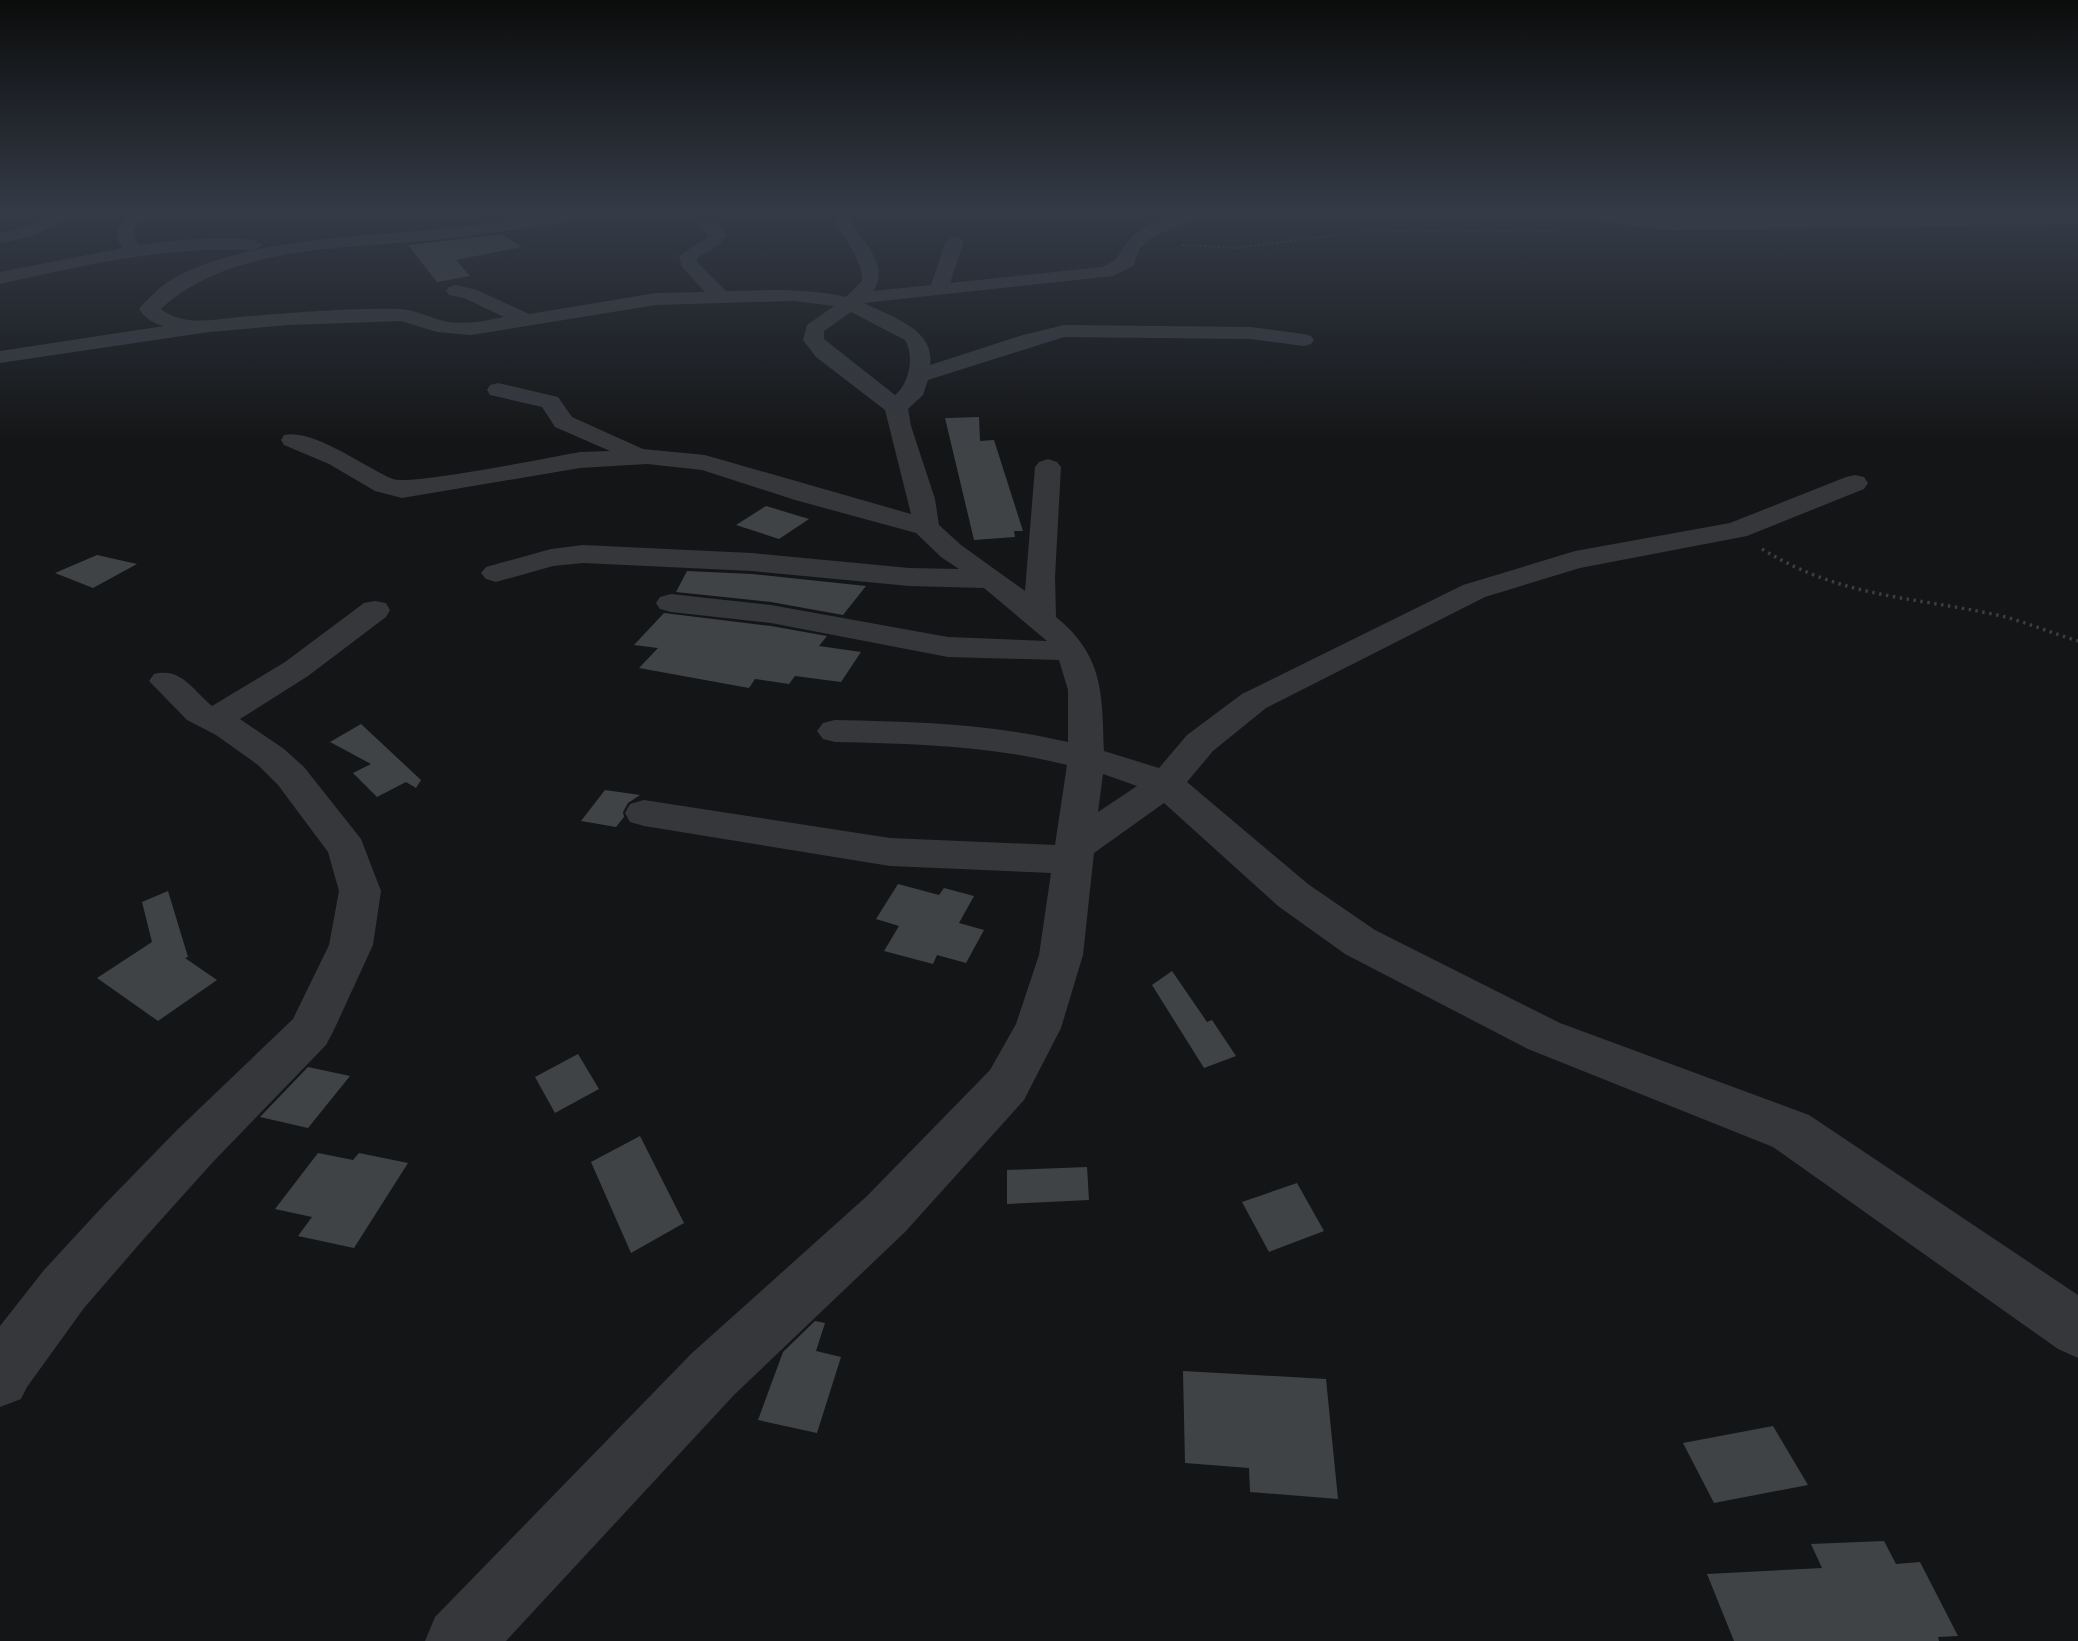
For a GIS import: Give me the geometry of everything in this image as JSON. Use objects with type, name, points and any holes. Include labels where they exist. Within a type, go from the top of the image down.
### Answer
[{"type":"street","points":[[171,290],[149,309],[162,320],[209,326]]},
{"type":"street","points":[[714,290],[719,295]]},
{"type":"street","points":[[867,290],[857,305],[814,329],[813,340],[824,352],[907,391],[1030,339],[1065,331],[1250,333],[1304,340]]},
{"type":"street","points":[[0,357],[209,326],[401,315],[453,329],[526,320],[619,302],[719,295],[814,296],[857,305],[898,305],[906,294],[943,290]]},
{"type":"street","points":[[994,290],[1006,302]]},
{"type":"street","points":[[456,291],[470,294],[526,320]]},
{"type":"street","points":[[857,305],[912,336],[919,346],[921,356],[907,391],[899,426],[922,499],[926,527]]},
{"type":"street","points":[[1032,319],[1065,331]]},
{"type":"street","points":[[498,390],[550,402],[559,419],[577,430],[647,456]]},
{"type":"street","points":[[293,440],[338,459],[384,485],[402,489],[456,483],[580,460],[647,456],[705,463],[804,494],[926,527],[951,551],[992,579],[1041,619],[1072,651],[1085,691],[1086,759],[1061,955],[1038,1028],[1007,1085],[886,1214],[713,1374],[459,1641]]},
{"type":"street","points":[[1041,619],[1042,551],[1048,467]]},
{"type":"street","points":[[644,813],[890,852],[1074,853],[1166,784],[1200,743],[1254,701],[1404,624],[1474,592],[1576,561],[1737,530],[1855,483]]},
{"type":"street","points":[[496,573],[551,558],[583,554],[752,562],[909,576],[992,579]]},
{"type":"street","points":[[671,603],[771,614],[948,647],[1072,651]]},
{"type":"street","points":[[212,720],[251,699],[331,647],[375,610]]},
{"type":"street","points":[[0,1378],[6,1366],[64,1289],[194,1147],[310,1032],[351,945],[360,891],[347,849],[291,776],[271,757],[199,713],[166,681]]},
{"type":"street","points":[[835,731],[952,734],[1016,741],[1137,772],[1166,784],[1293,895],[1360,942],[1544,1035],[1791,1131],[2078,1329]]},
{"type":"path","points":[[1737,530],[1774,557],[1816,580],[1877,595],[1999,615],[2078,641]]},
{"type":"building","points":[[979,417],[980,441],[994,440],[1023,531],[1014,531],[1015,537],[974,540],[945,418]]},
{"type":"building","points":[[766,506],[809,519],[779,539],[736,525]]},
{"type":"building","points":[[97,555],[137,564],[93,588],[55,573]]},
{"type":"building","points":[[687,571],[752,574],[866,586],[843,615],[771,602],[676,592]]},
{"type":"building","points":[[664,613],[827,636],[819,646],[861,652],[841,682],[795,676],[789,684],[755,679],[749,688],[639,668],[658,648],[634,645]]},
{"type":"building","points":[[361,724],[421,780],[416,788],[406,782],[377,797],[353,773],[371,764],[330,742]]},
{"type":"building","points":[[605,790],[640,795],[628,803],[623,812],[624,817],[616,827],[581,821]]},
{"type":"building","points":[[898,884],[939,895],[944,888],[974,896],[959,923],[984,930],[966,963],[937,955],[933,964],[884,951],[899,926],[876,919]]},
{"type":"building","points":[[168,891],[188,957],[185,958],[217,980],[158,1021],[97,978],[152,942],[142,902]]},
{"type":"building","points":[[1172,971],[1207,1022],[1212,1020],[1236,1056],[1204,1068],[1152,985]]},
{"type":"building","points":[[578,1054],[599,1089],[555,1113],[535,1077]]},
{"type":"building","points":[[308,1067],[350,1076],[308,1128],[260,1117]]},
{"type":"building","points":[[640,1136],[684,1223],[631,1253],[591,1162]]},
{"type":"building","points":[[318,1153],[353,1160],[359,1153],[408,1163],[354,1248],[298,1236],[312,1217],[275,1209]]},
{"type":"building","points":[[1087,1167],[1089,1200],[1007,1204],[1007,1170]]},
{"type":"building","points":[[1297,1183],[1324,1231],[1269,1252],[1242,1202]]},
{"type":"building","points":[[815,1321],[825,1323],[816,1351],[841,1357],[817,1433],[758,1420],[783,1352]]},
{"type":"building","points":[[1183,1371],[1326,1379],[1338,1499],[1250,1492],[1249,1468],[1185,1463]]},
{"type":"building","points":[[1773,1426],[1808,1485],[1714,1503],[1683,1443]]},
{"type":"building","points":[[1884,1541],[1896,1564],[1920,1562],[1958,1636],[1938,1637],[1939,1641],[1734,1641],[1707,1574],[1822,1568],[1811,1544]]}]
